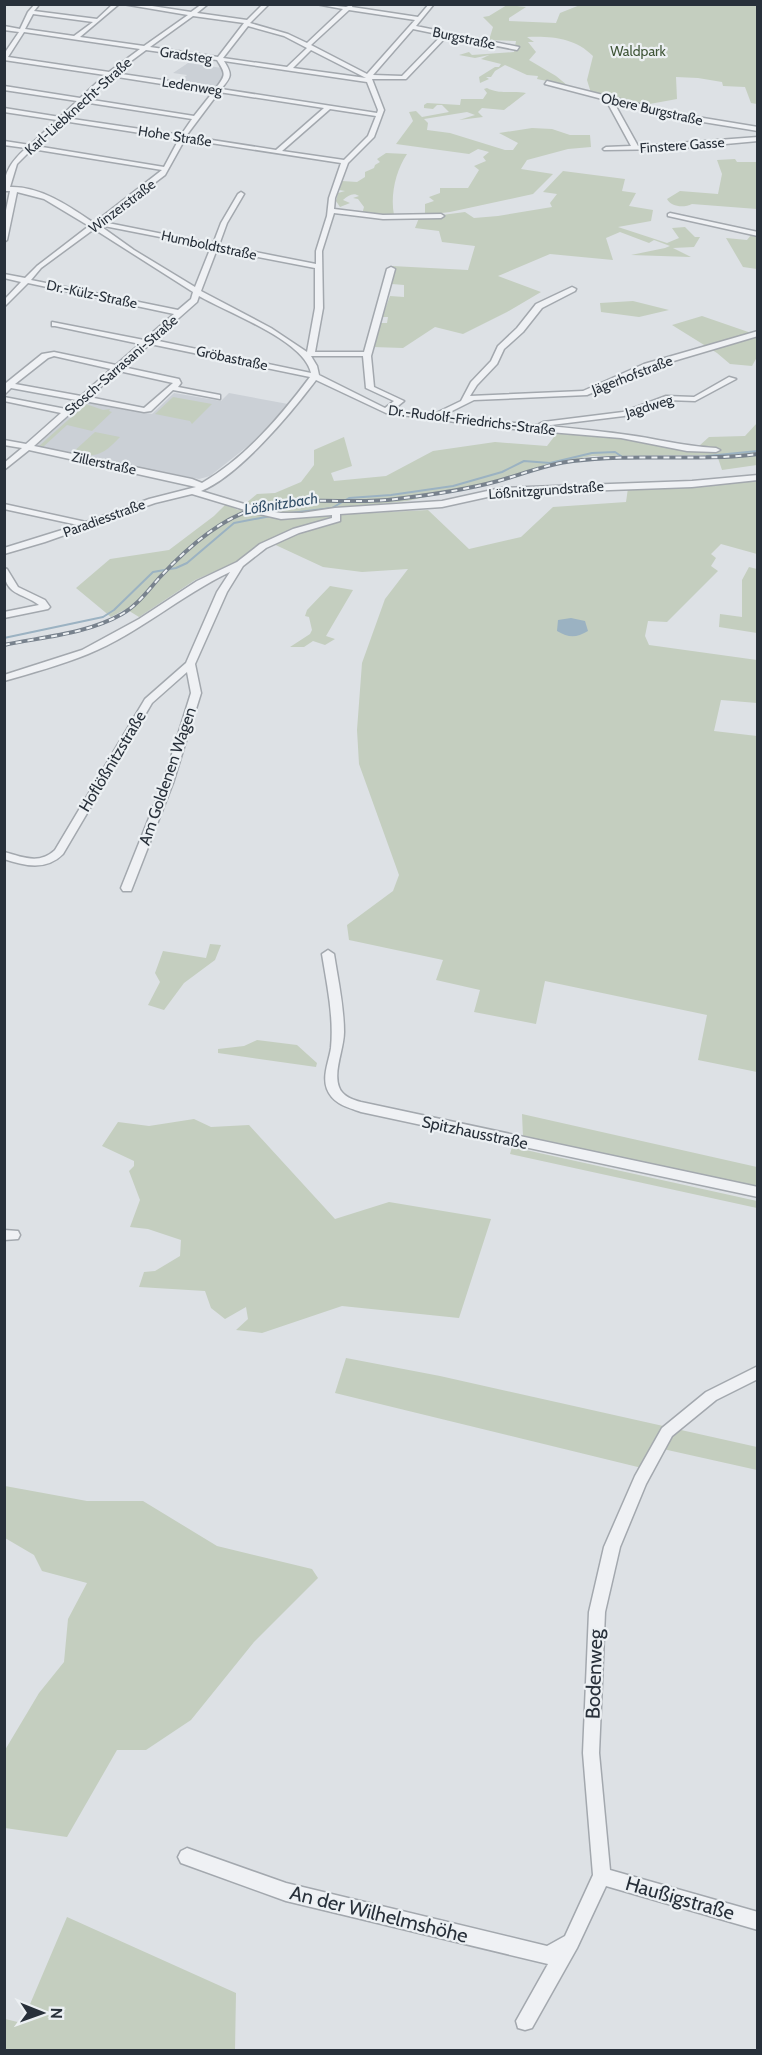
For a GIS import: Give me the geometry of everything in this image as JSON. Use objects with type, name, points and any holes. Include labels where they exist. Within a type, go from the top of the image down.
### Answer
[{"type":"street","points":[[4,58],[19,40],[37,4]]},
{"type":"street","points":[[75,38],[117,4]]},
{"type":"street","points":[[125,4],[247,23],[279,32],[367,78],[380,104],[379,115],[371,137],[345,162],[332,198],[319,251],[320,308],[308,353],[315,376]]},
{"type":"street","name":"Karl-Liebknecht-Straße","points":[[5,189],[11,169],[62,118],[110,74],[206,4]]},
{"type":"street","points":[[219,90],[227,76],[220,60],[230,42],[267,4]]},
{"type":"street","points":[[318,4],[420,19]]},
{"type":"street","points":[[367,78],[432,4]]},
{"type":"street","points":[[287,70],[350,7]]},
{"type":"street","points":[[31,12],[98,21]]},
{"type":"street","name":"Burgstraße","points":[[412,27],[517,48]]},
{"type":"street","name":"Gradsteg","points":[[4,28],[287,70],[367,78],[404,78],[446,34]]},
{"type":"street","name":"Ledenweg","points":[[4,58],[379,115]]},
{"type":"street","name":"Obere Burgstraße","points":[[548,83],[688,118],[758,129]]},
{"type":"street","points":[[4,88],[196,118]]},
{"type":"street","name":"Winzerstraße","points":[[4,305],[39,267],[161,176],[182,137],[219,90]]},
{"type":"street","points":[[609,99],[636,148]]},
{"type":"street","points":[[277,152],[329,107]]},
{"type":"street","name":"Hohe Straße","points":[[4,110],[345,162]]},
{"type":"street","name":"Finstere Gasse","points":[[606,149],[758,139]]},
{"type":"street","points":[[4,143],[166,169]]},
{"type":"street","points":[[5,189],[43,196],[97,224],[199,292],[273,331],[308,353],[368,354]]},
{"type":"street","points":[[4,240],[14,189]]},
{"type":"street","name":"Stosch-Sarrasani-Straße","points":[[4,468],[148,342],[199,292],[224,223],[240,194]]},
{"type":"street","points":[[330,211],[383,217],[441,216]]},
{"type":"street","points":[[670,215],[758,234]]},
{"type":"street","name":"Humboldtstraße","points":[[97,224],[320,267]]},
{"type":"street","points":[[386,411],[400,401],[370,388],[368,354],[391,269]]},
{"type":"street","name":"Dr.-Külz-Straße","points":[[4,276],[180,313]]},
{"type":"street","points":[[464,400],[474,384],[495,362],[501,348],[520,330],[539,306],[572,289]]},
{"type":"street","name":"Gröbastraße","points":[[55,324],[315,376]]},
{"type":"street","name":"Jägerhofstraße","points":[[435,416],[464,400],[584,393],[647,366],[758,333]]},
{"type":"street","points":[[49,355],[176,381],[177,384],[144,410],[6,388],[49,355]]},
{"type":"street","name":"Dr.-Rudolf-Friedrichs-Straße","points":[[315,376],[386,411],[527,428],[621,436],[687,449],[716,450]]},
{"type":"street","name":"Paradiesstraße","points":[[4,551],[32,544],[167,496],[203,487],[261,439],[294,404],[315,376]]},
{"type":"street","name":"Jagdweg","points":[[527,428],[624,414],[666,398],[694,399],[732,379]]},
{"type":"street","points":[[172,388],[217,397]]},
{"type":"street","points":[[4,399],[68,412]]},
{"type":"street","name":"Zillerstraße","points":[[4,442],[192,482],[203,487]]},
{"type":"street","name":"Lößnitzgrundstraße","points":[[193,491],[268,514],[285,516],[442,504],[501,490],[692,484],[758,477]]},
{"type":"street","points":[[4,506],[85,524]]},
{"type":"street","points":[[4,678],[85,652],[142,621],[200,583],[240,564],[263,546],[280,537],[307,527],[333,522],[337,519],[335,512]]},
{"type":"street","name":"Hoflößnitzstraße","points":[[4,855],[30,863],[54,858],[148,701],[190,664],[218,600],[240,564]]},
{"type":"street","points":[[4,571],[15,589],[42,602],[45,607],[4,615]]},
{"type":"street","name":"Am Goldenen Wagen","points":[[127,888],[168,783],[196,693],[190,664]]},
{"type":"street","name":"Spitzhausstraße","points":[[328,954],[336,999],[338,1031],[331,1081],[338,1098],[361,1107],[758,1192]]},
{"type":"street","name":"Bodenweg","points":[[602,1876],[591,1762],[597,1612],[612,1547],[640,1481],[667,1432],[711,1396],[758,1372]]},
{"type":"street","name":"An der Wilhelmshöhe","points":[[187,1857],[286,1892],[548,1956],[570,1942]]},
{"type":"street","points":[[525,2021],[570,1942],[602,1876]]},
{"type":"street","name":"Haußigstraße","points":[[602,1876],[758,1921]]},
{"type":"shaded area","points":[[188,63],[222,68],[224,77],[217,88],[178,83],[187,75],[173,73]]},
{"type":"shaded area","points":[[174,393],[221,401],[229,393],[288,404],[253,442],[210,476],[199,479],[35,446],[86,401],[152,414]]},
{"type":"green space","name":"Waldpark","points":[[507,5],[526,7],[509,18],[509,21],[556,23],[560,13],[580,5],[757,5],[757,104],[751,103],[745,87],[723,86],[722,82],[698,78],[676,77],[677,99],[644,105],[591,93],[587,80],[593,56],[579,45],[563,39],[545,37],[527,37],[534,42],[528,42],[536,52],[529,60],[567,85],[537,79],[538,76],[527,75],[505,65],[495,71],[491,77],[486,77],[489,79],[480,83],[479,77],[501,64],[481,59],[489,55],[475,58],[459,55],[469,52],[472,55],[514,52],[516,41],[489,40],[493,27],[483,17]]},
{"type":"green space","points":[[484,89],[526,93],[504,110],[482,108],[478,112],[483,117],[459,120],[475,115],[467,112],[424,119],[428,123],[427,130],[450,133],[505,150],[513,150],[518,143],[499,133],[532,128],[552,129],[570,135],[590,135],[591,147],[568,149],[527,160],[521,169],[553,174],[533,194],[450,212],[425,215],[425,204],[434,201],[429,197],[440,193],[440,188],[468,188],[479,170],[474,166],[486,161],[483,157],[489,152],[478,149],[469,154],[396,144],[413,121],[409,112],[416,111],[422,117],[449,112],[442,105],[437,105],[433,109],[424,108],[424,105],[427,103],[460,105],[461,99],[483,99],[487,93]]},
{"type":"green space","points":[[386,153],[407,154],[395,183],[394,215],[362,214],[364,207],[358,199],[353,198],[359,196],[355,194],[343,200],[350,203],[340,207],[336,201],[338,193],[345,191],[339,190],[342,181],[357,182],[365,177],[365,172],[374,168],[380,162],[377,159]]},
{"type":"green space","points":[[735,159],[737,162],[757,162],[757,209],[692,204],[678,206],[671,204],[667,199],[680,191],[718,194],[722,174],[717,160]]},
{"type":"green space","points":[[563,171],[625,179],[622,191],[636,193],[629,206],[653,210],[651,221],[618,227],[667,243],[679,238],[672,228],[685,227],[695,237],[700,237],[694,247],[673,248],[691,257],[631,255],[670,246],[654,240],[649,243],[620,232],[606,238],[613,260],[550,254],[498,276],[541,292],[463,334],[435,327],[403,348],[373,347],[380,323],[387,323],[388,317],[382,317],[390,296],[404,297],[404,285],[392,284],[392,266],[468,270],[475,246],[442,242],[439,231],[415,228],[419,218],[465,212],[474,218],[552,207],[550,203],[557,194],[543,192]]},
{"type":"green space","points":[[751,235],[757,236],[757,269],[743,267],[726,238],[747,240]]},
{"type":"green space","points":[[633,301],[669,310],[639,317],[601,312],[600,303]]},
{"type":"green space","points":[[702,316],[757,335],[757,357],[752,366],[730,364],[717,353],[672,325]]},
{"type":"green space","points":[[173,397],[212,404],[192,424],[190,421],[155,414]]},
{"type":"green space","points":[[86,404],[103,410],[110,409],[109,411],[112,412],[92,431],[67,425],[43,447],[39,446]]},
{"type":"green space","points":[[757,423],[757,465],[722,470],[717,455],[592,456],[542,466],[518,477],[407,501],[300,513],[349,514],[428,510],[469,549],[521,537],[553,507],[626,502],[628,488],[710,486],[757,479],[757,554],[721,544],[711,554],[716,558],[711,566],[718,571],[667,622],[648,621],[645,636],[649,645],[757,660],[757,703],[721,700],[714,731],[757,736],[757,1072],[698,1060],[707,1015],[545,981],[536,1024],[474,1012],[480,990],[436,980],[443,960],[349,940],[347,925],[393,891],[399,875],[359,764],[357,730],[362,663],[385,599],[408,569],[362,572],[323,567],[267,541],[241,560],[195,580],[139,617],[126,609],[111,617],[76,588],[110,559],[169,550],[214,516],[226,504],[238,510],[257,494],[275,493],[301,482],[314,465],[314,450],[344,437],[352,466],[331,473],[334,481],[386,476],[433,451],[495,442],[547,446],[557,433],[699,446],[709,437],[745,436]]},
{"type":"green space","points":[[95,432],[120,437],[99,454],[72,453]]},
{"type":"green space","points":[[749,567],[757,569],[757,633],[719,627],[720,614],[742,617],[742,580]]},
{"type":"green space","points":[[330,586],[353,590],[326,636],[335,639],[325,645],[313,641],[304,647],[290,647],[310,634],[312,630],[309,617],[305,616],[307,610]]},
{"type":"green space","points":[[210,944],[221,945],[215,960],[184,983],[164,1010],[148,1005],[160,982],[155,973],[163,951],[206,958]]},
{"type":"green space","points":[[257,1040],[297,1045],[317,1063],[316,1067],[218,1053],[218,1049],[244,1046]]},
{"type":"green space","points":[[522,1114],[757,1167],[757,1186],[523,1137]]},
{"type":"green space","points":[[194,1119],[211,1127],[249,1125],[335,1219],[389,1202],[491,1219],[459,1318],[342,1306],[262,1333],[236,1330],[248,1319],[246,1307],[225,1319],[211,1308],[205,1291],[139,1287],[144,1272],[155,1271],[180,1256],[181,1240],[148,1229],[130,1227],[140,1200],[129,1171],[134,1166],[134,1161],[102,1146],[118,1122],[149,1126]]},
{"type":"green space","points":[[512,1147],[757,1201],[757,1208],[510,1154]]},
{"type":"green space","points":[[346,1358],[440,1376],[757,1447],[757,1470],[663,1449],[650,1470],[335,1393]]},
{"type":"green space","points":[[5,1486],[87,1501],[143,1501],[217,1546],[312,1569],[318,1578],[254,1642],[191,1720],[146,1750],[117,1750],[67,1837],[5,1828],[5,1750],[39,1693],[64,1662],[68,1619],[87,1583],[42,1571],[34,1555],[5,1538]]},
{"type":"green space","points":[[67,1917],[236,1993],[235,2050],[5,2050],[5,2019],[22,2023]]},
{"type":"water","points":[[571,618],[585,621],[588,631],[572,636],[557,631],[558,620]]},
{"type":"waterway","name":"Lößnitzbach","points":[[707,456],[758,451]]},
{"type":"waterway","name":"Lößnitzbach","points":[[290,513],[332,508],[349,498],[391,495],[453,486],[502,472],[524,461],[550,463],[592,453],[615,452],[621,456]]},
{"type":"waterway","name":"Lößnitzbach","points":[[4,638],[103,617],[114,610],[153,572],[176,568],[187,563],[234,523],[271,516]]},
{"type":"railway","points":[[4,645],[64,634],[94,626],[122,614],[138,601],[194,544],[232,518],[260,507],[277,503],[311,501],[379,501],[435,494],[486,484],[563,462],[758,454]]}]
